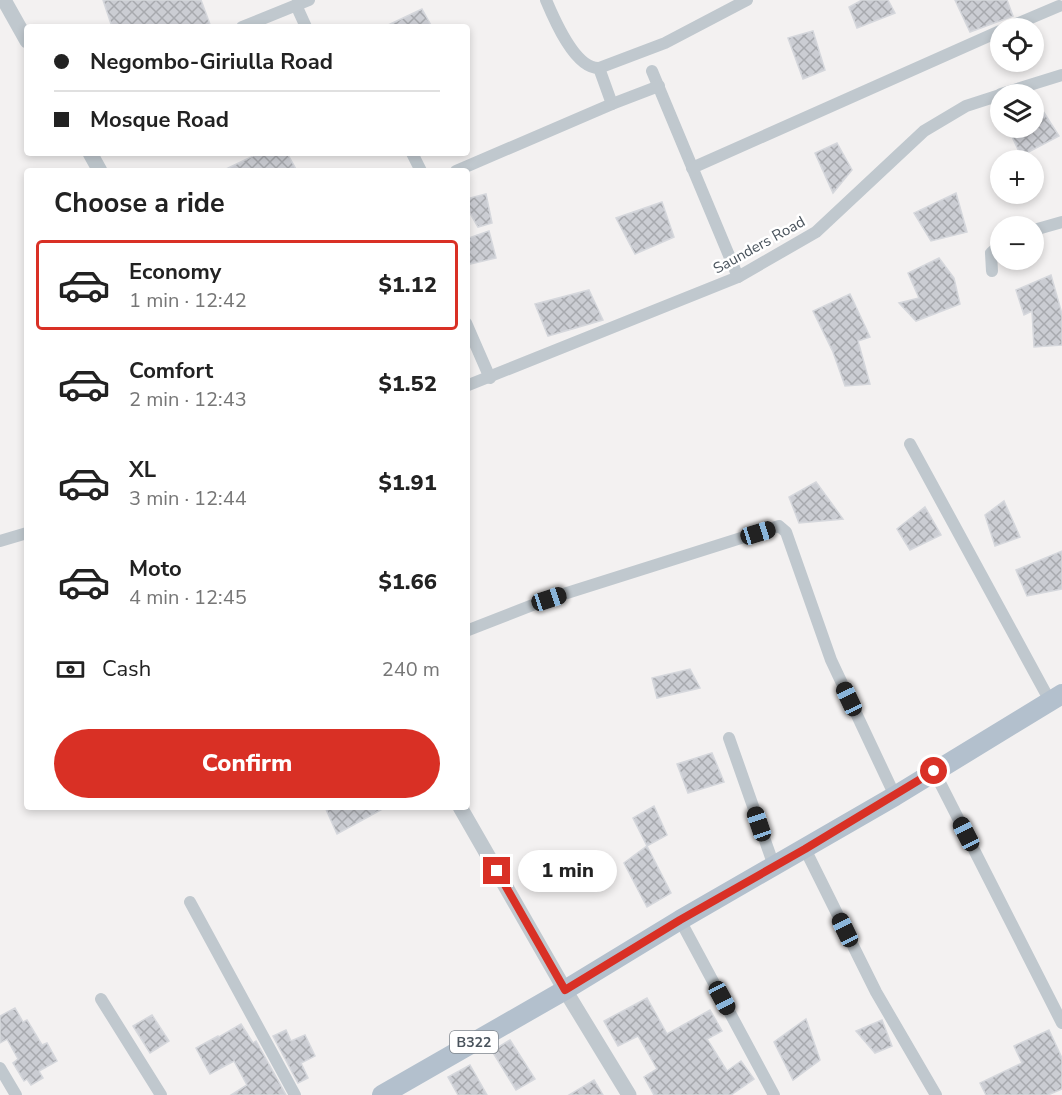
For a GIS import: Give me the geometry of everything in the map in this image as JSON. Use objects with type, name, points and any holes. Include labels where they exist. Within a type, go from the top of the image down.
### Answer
[{"type":"main road","name":"B322","points":[[382,1095],[895,796],[1056,697]]},
{"type":"street","points":[[4,0],[24,36]]},
{"type":"street","points":[[249,24],[309,0]]},
{"type":"street","points":[[546,0],[557,25],[580,60],[593,68],[599,68],[665,43],[747,0]]},
{"type":"street","points":[[296,5],[305,24]]},
{"type":"street","points":[[1031,18],[1059,6]]},
{"type":"street","points":[[692,168],[990,35]]},
{"type":"street","points":[[599,68],[612,104]]},
{"type":"street","points":[[652,70],[738,277]]},
{"type":"street","name":"Saunders Road","points":[[1033,84],[1062,75]]},
{"type":"street","points":[[463,168],[659,86]]},
{"type":"street","name":"Saunders Road","points":[[470,386],[738,277],[816,232],[924,131],[966,106],[990,98]]},
{"type":"street","points":[[1044,227],[1062,222]]},
{"type":"street","points":[[470,332],[490,378]]},
{"type":"street","points":[[910,444],[1056,697]]},
{"type":"street","points":[[470,629],[549,599],[779,526],[786,532],[831,660],[895,796]]},
{"type":"street","points":[[0,541],[24,534]]},
{"type":"street","points":[[729,738],[774,866]]},
{"type":"street","points":[[934,771],[1062,1023]]},
{"type":"street","points":[[462,810],[565,990],[629,1095]]},
{"type":"street","points":[[805,849],[876,992],[936,1095]]},
{"type":"street","points":[[190,902],[295,1095]]},
{"type":"street","points":[[680,920],[774,1095]]},
{"type":"street","points":[[101,999],[160,1095]]},
{"type":"street","points":[[0,1068],[16,1095]]},
{"type":"building","points":[[103,0],[201,0],[210,24],[111,24]]},
{"type":"building","points":[[862,0],[888,0],[895,13],[857,28],[849,7]]},
{"type":"building","points":[[955,0],[1007,0],[1013,16],[990,18],[990,25],[970,32]]},
{"type":"building","points":[[422,9],[430,24],[390,24]]},
{"type":"building","points":[[813,31],[825,70],[803,79],[788,38]]},
{"type":"building","points":[[1044,113],[1059,136],[1032,150],[1018,150],[1013,138],[1044,138]]},
{"type":"building","points":[[837,143],[852,170],[833,193],[815,153]]},
{"type":"building","points":[[253,156],[289,156],[295,168],[228,168]]},
{"type":"building","points":[[956,193],[967,232],[931,241],[914,213]]},
{"type":"building","points":[[486,194],[492,223],[478,227],[470,213],[470,198]]},
{"type":"building","points":[[662,202],[674,237],[635,254],[616,218]]},
{"type":"building","points":[[489,231],[496,258],[470,264],[470,238]]},
{"type":"building","points":[[939,258],[954,278],[960,304],[916,321],[899,303],[919,298],[908,273]]},
{"type":"building","points":[[1051,275],[1062,314],[1062,345],[1034,347],[1032,311],[1024,315],[1016,290]]},
{"type":"building","points":[[589,290],[603,320],[548,336],[535,304]]},
{"type":"building","points":[[850,294],[870,337],[858,341],[870,384],[845,386],[833,352],[813,311]]},
{"type":"building","points":[[816,482],[843,519],[799,523],[789,497]]},
{"type":"building","points":[[1004,501],[1020,537],[995,546],[985,515]]},
{"type":"building","points":[[925,507],[941,535],[910,550],[897,529]]},
{"type":"building","points":[[1062,551],[1062,589],[1027,596],[1016,570]]},
{"type":"building","points":[[690,669],[700,688],[657,698],[652,678]]},
{"type":"building","points":[[712,753],[724,782],[688,793],[677,764]]},
{"type":"building","points":[[654,806],[667,835],[647,846],[633,818]]},
{"type":"building","points":[[326,810],[381,810],[337,834]]},
{"type":"building","points":[[647,846],[671,893],[647,907],[624,863]]},
{"type":"building","points":[[647,998],[667,1034],[710,1010],[722,1031],[707,1039],[727,1071],[741,1061],[754,1079],[731,1095],[654,1095],[644,1077],[657,1069],[638,1036],[618,1046],[604,1021]]},
{"type":"building","points":[[15,1008],[23,1022],[27,1020],[42,1045],[47,1043],[57,1061],[39,1071],[43,1078],[31,1085],[27,1079],[24,1081],[13,1063],[18,1059],[7,1039],[0,1043],[0,1016]]},
{"type":"building","points":[[152,1015],[169,1041],[150,1053],[133,1026]]},
{"type":"building","points":[[806,1019],[820,1060],[793,1080],[774,1042]]},
{"type":"building","points":[[882,1020],[892,1046],[875,1053],[856,1031]]},
{"type":"building","points":[[241,1024],[253,1043],[256,1041],[286,1095],[231,1095],[247,1085],[234,1061],[210,1074],[196,1048]]},
{"type":"building","points":[[286,1030],[291,1041],[305,1035],[315,1056],[301,1063],[308,1078],[298,1083],[273,1036]]},
{"type":"building","points":[[1049,1030],[1062,1058],[1062,1089],[1048,1095],[986,1095],[980,1083],[1022,1063],[1014,1046]]},
{"type":"building","points":[[510,1040],[535,1079],[516,1090],[492,1051]]},
{"type":"building","points":[[470,1065],[487,1095],[458,1095],[448,1077]]},
{"type":"building","points":[[594,1080],[603,1095],[569,1095]]},
{"type":"route","points":[[497,871],[565,990],[934,771]]}]
